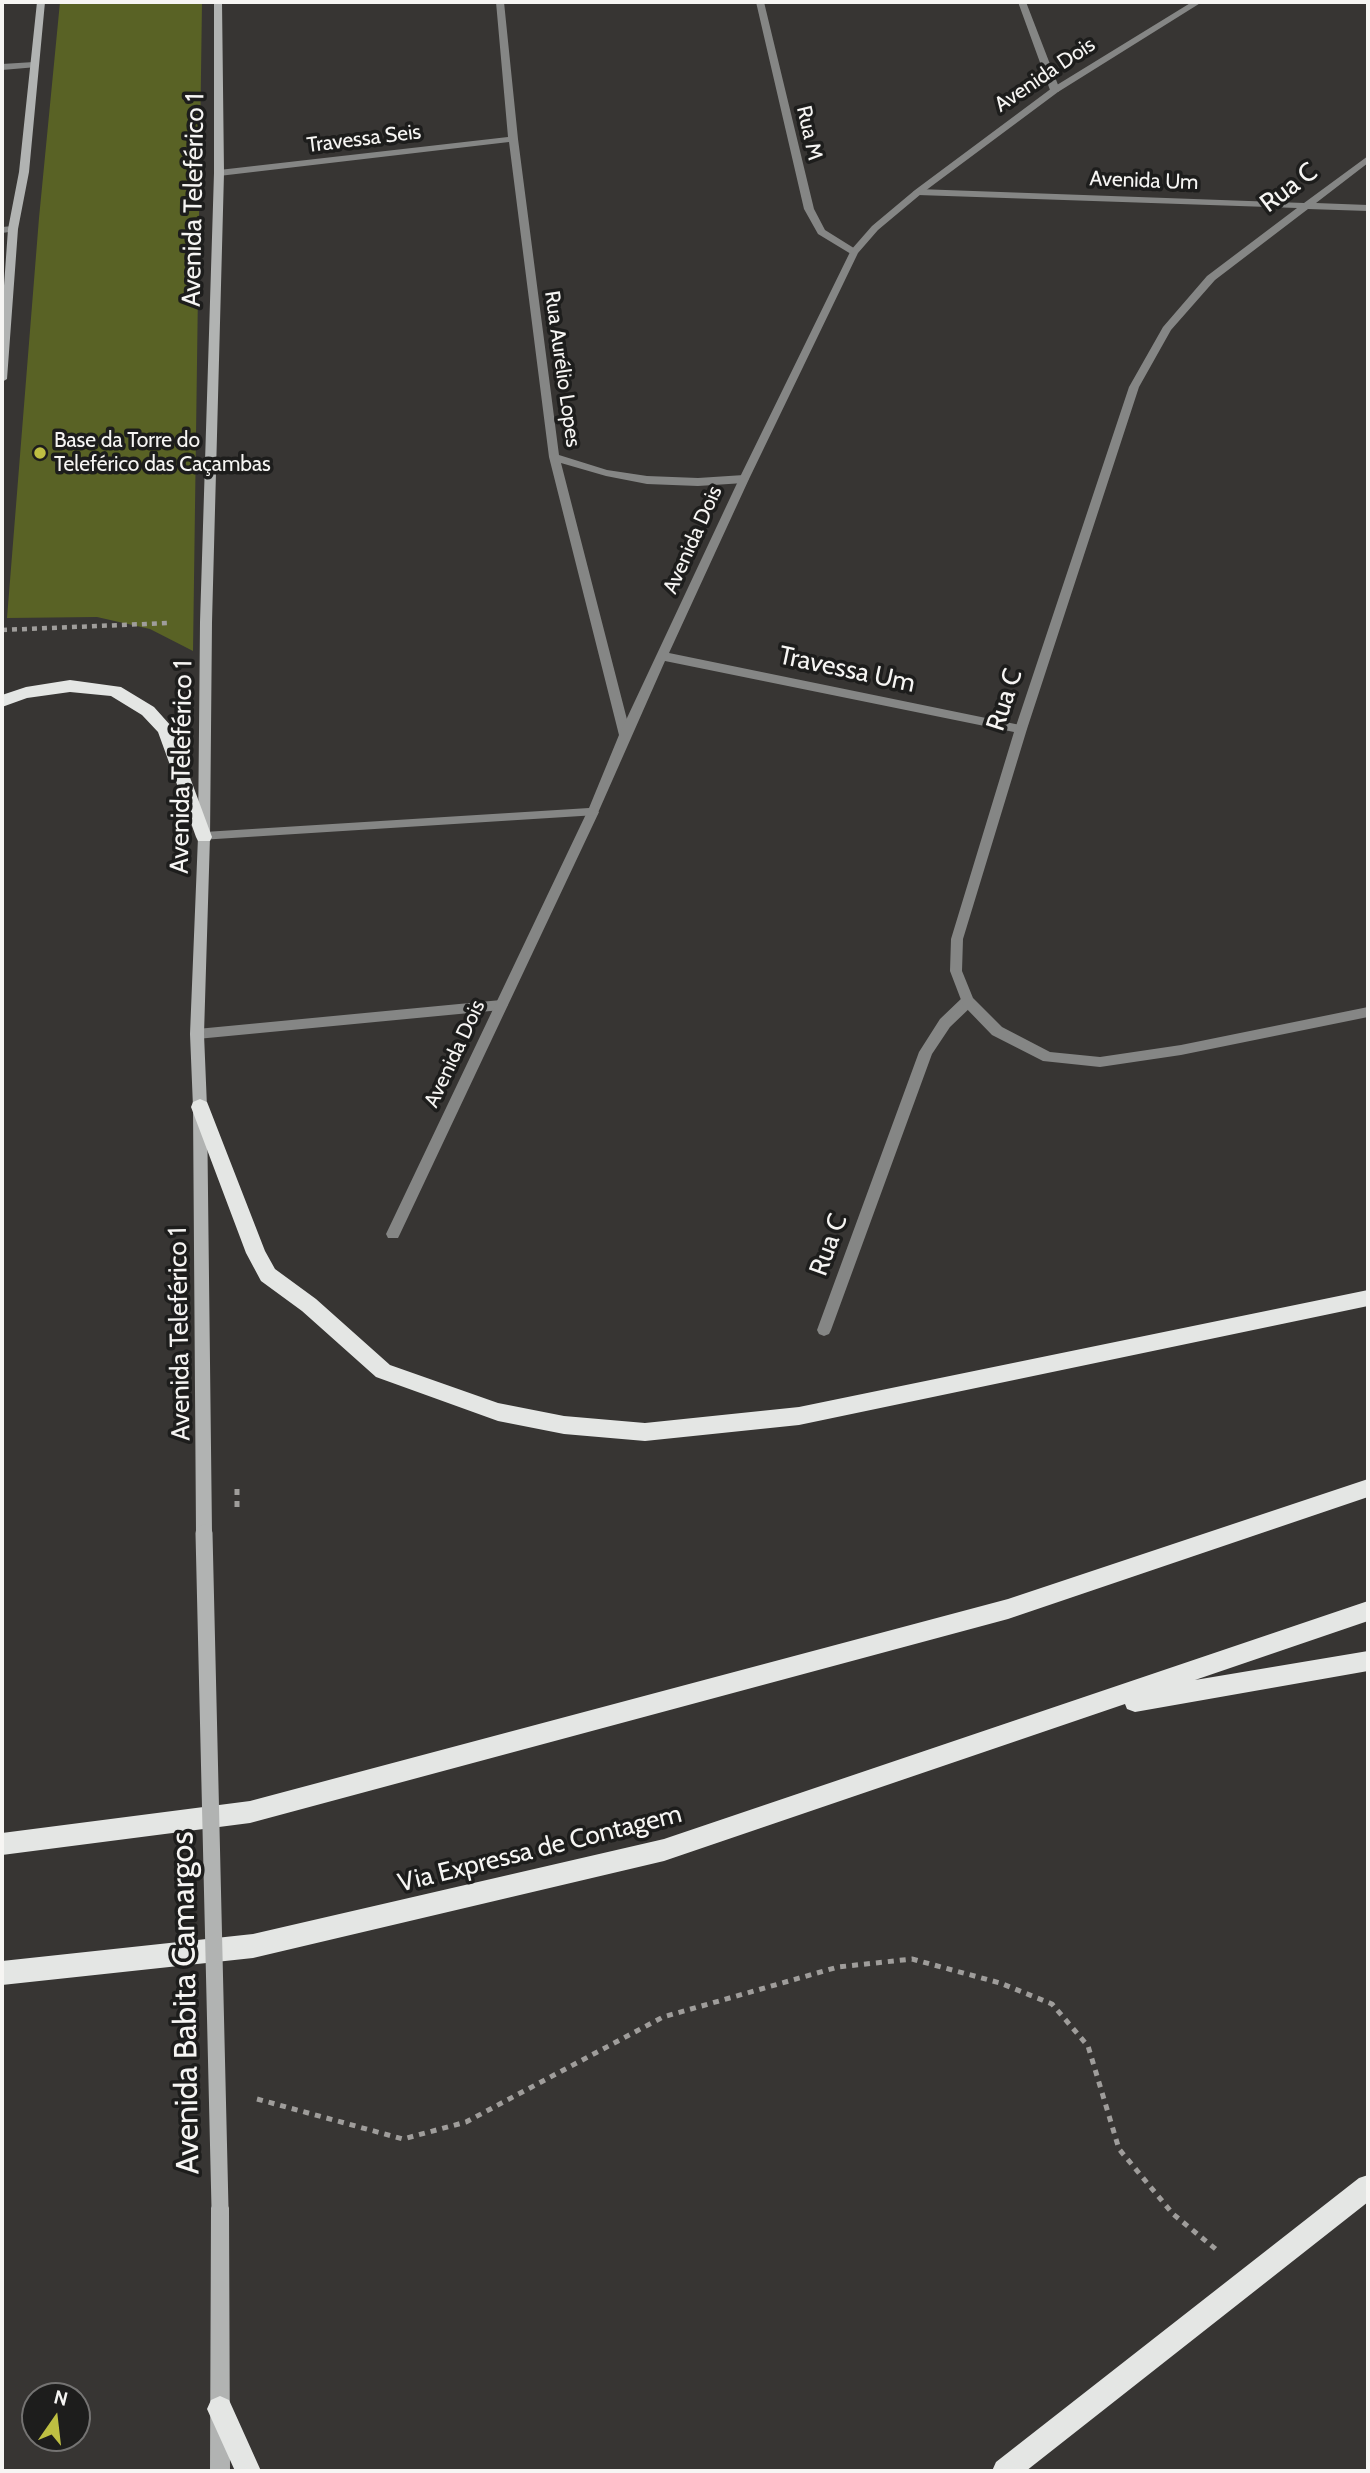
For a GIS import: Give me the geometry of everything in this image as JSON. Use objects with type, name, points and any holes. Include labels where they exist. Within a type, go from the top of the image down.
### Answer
[{"type":"highway","points":[[2,701],[26,693],[70,686],[115,691],[148,711],[165,730],[204,837]]},
{"type":"highway","points":[[200,1107],[256,1253],[268,1275],[309,1305],[383,1371],[498,1412],[564,1425],[645,1432],[799,1416],[1368,1298]]},
{"type":"highway","points":[[2,1844],[250,1812],[1008,1609],[1368,1488]]},
{"type":"highway","points":[[1075,1712],[1368,1611]]},
{"type":"highway","points":[[1075,1712],[1368,1661]]},
{"type":"highway","name":"Via Expressa de Contagem","points":[[2,1972],[253,1946],[664,1850],[1075,1712]]},
{"type":"highway","points":[[1005,2471],[1368,2187]]},
{"type":"highway","points":[[220,2409],[248,2471]]},
{"type":"main road","points":[[2,379],[13,229],[24,172],[41,2]]},
{"type":"main road","name":"Avenida Teleférico 1","points":[[204,1533],[197,1034],[219,173],[218,2]]},
{"type":"main road","name":"Avenida Babita Camargos","points":[[204,1533],[220,2207],[220,2471]]},
{"type":"street","name":"Rua Aurélio Lopes","points":[[499,2],[513,139],[554,457],[625,736]]},
{"type":"street","name":"Rua M","points":[[760,2],[808,208],[821,232],[854,252]]},
{"type":"street","points":[[1022,2],[1055,90]]},
{"type":"street","name":"Avenida Dois","points":[[393,1234],[593,812],[625,736],[744,479],[854,252],[875,228],[918,192],[1055,90],[1198,2]]},
{"type":"street","points":[[2,67],[34,65]]},
{"type":"street","name":"Travessa Seis","points":[[219,173],[513,139]]},
{"type":"street","name":"Rua C","points":[[824,1330],[926,1052],[946,1023],[968,1001],[956,971],[957,939],[1021,729],[1134,387],[1167,329],[1211,278],[1368,159]]},
{"type":"street","name":"Avenida Um","points":[[918,192],[1368,208]]},
{"type":"street","points":[[2,230],[13,229]]},
{"type":"street","points":[[554,457],[607,473],[647,480],[698,482],[744,479]]},
{"type":"street","name":"Travessa Um","points":[[663,656],[1021,729]]},
{"type":"street","points":[[204,837],[593,812]]},
{"type":"street","points":[[968,1001],[997,1031],[1048,1056],[1100,1062],[1181,1050],[1368,1012]]},
{"type":"street","points":[[197,1034],[501,1005]]},
{"type":"path","points":[[2,630],[206,622]]},
{"type":"path","points":[[246,2097],[403,2139],[466,2122],[663,2017],[838,1967],[912,1959],[1000,1983],[1052,2004],[1088,2046],[1119,2149],[1173,2214],[1251,2279]]},
{"type":"green space","points":[[60,2],[202,2],[193,651],[150,629],[97,617],[7,618],[39,218]]},
{"type":"place","name":"Base da Torre do Teleférico das Caçambas","points":[[40,453]]}]
